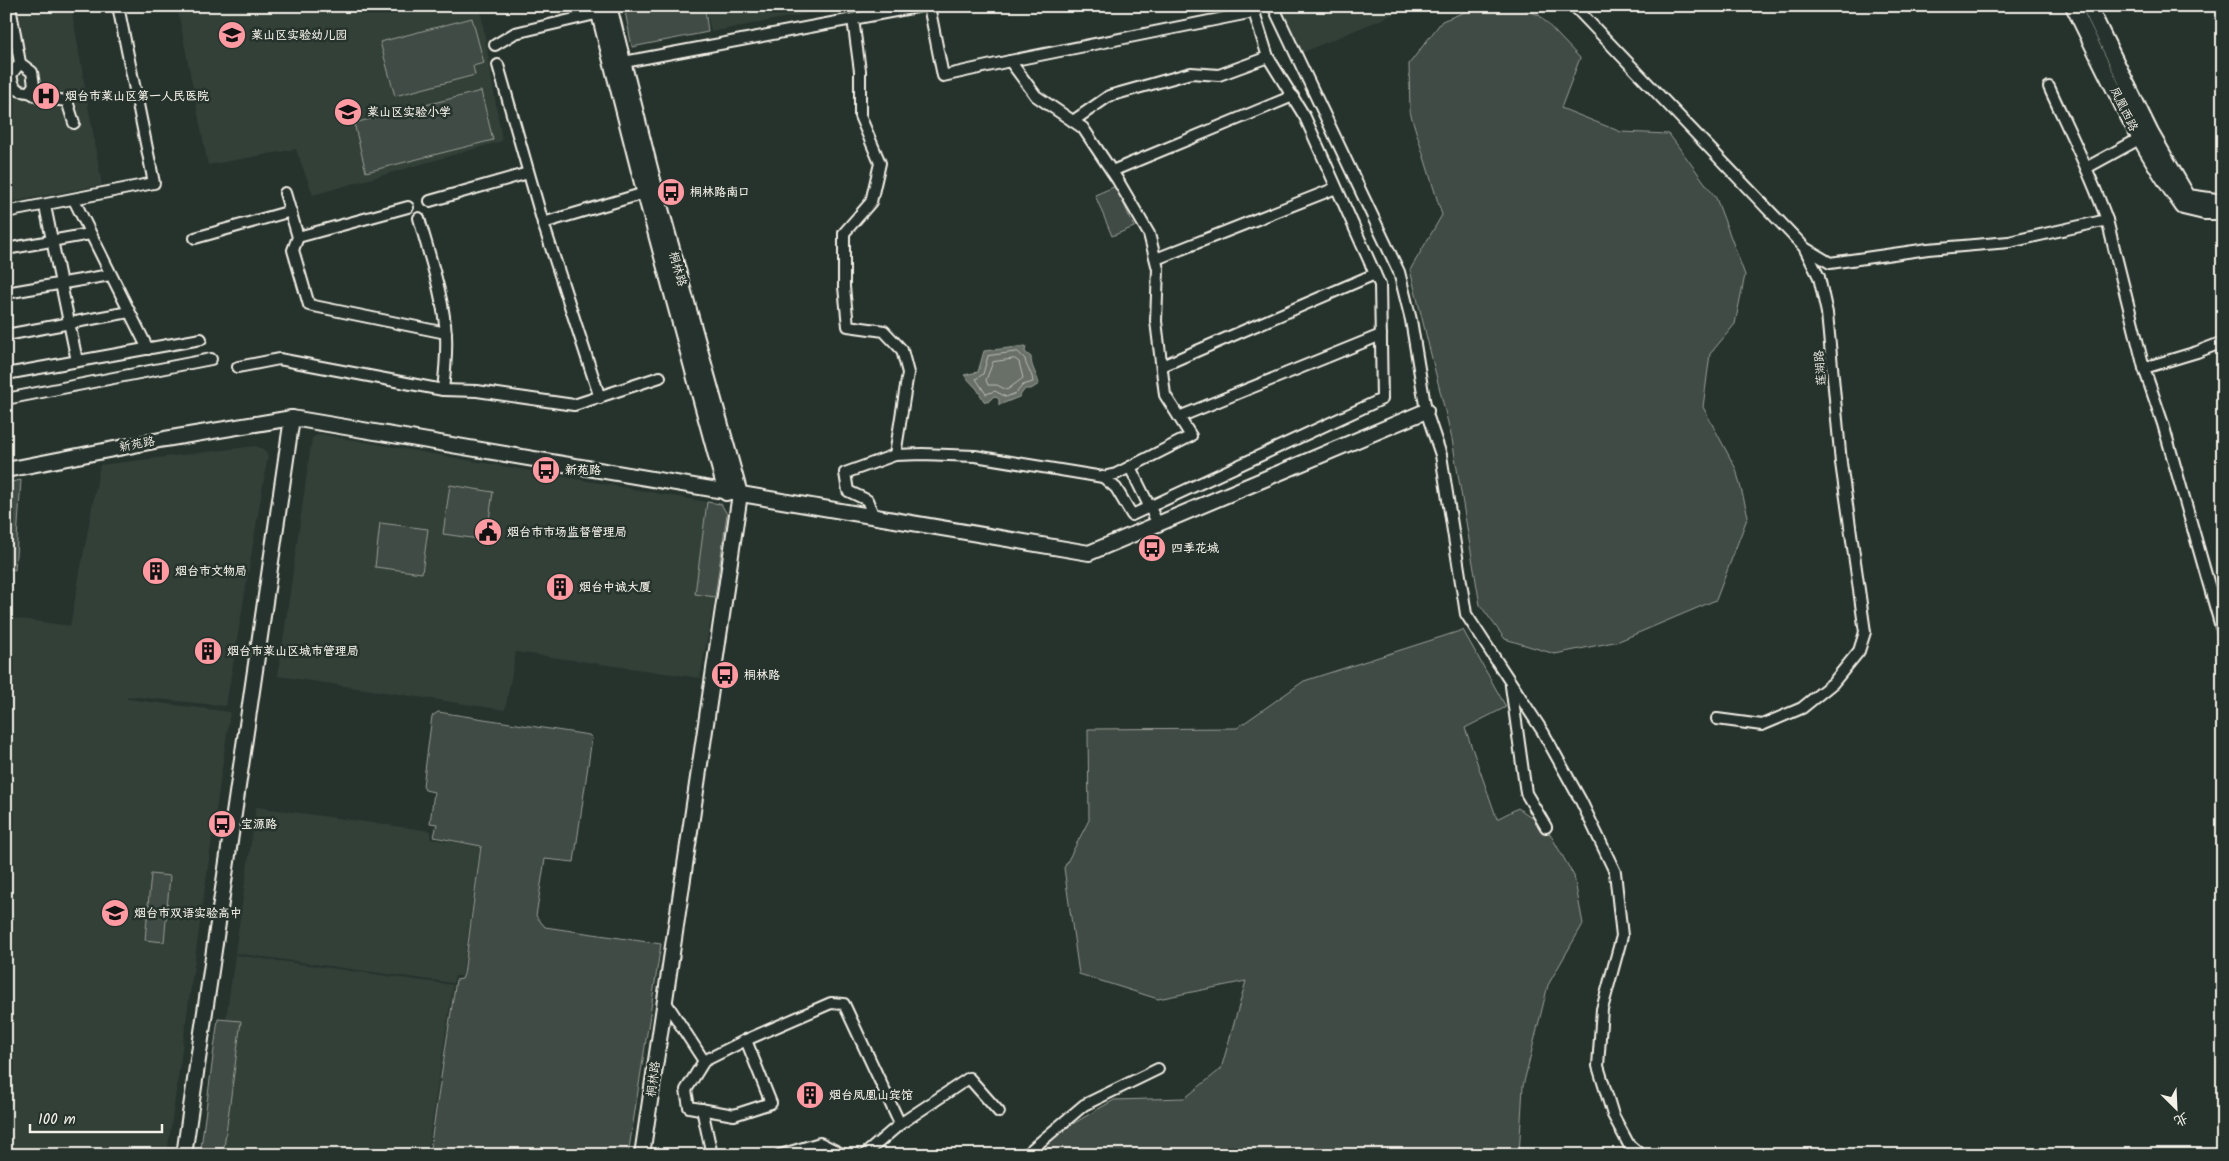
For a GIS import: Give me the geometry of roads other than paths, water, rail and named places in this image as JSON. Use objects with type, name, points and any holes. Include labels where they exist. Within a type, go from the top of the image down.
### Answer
[{"type":"street","points":[[10,6],[20,63],[32,72],[34,85],[29,92]]},
{"type":"street","points":[[6,212],[154,184],[118,6]]},
{"type":"street","points":[[624,62],[922,6]]},
{"type":"street","points":[[874,517],[867,500],[848,491],[845,473],[895,455],[975,456],[1103,477],[1116,488],[1132,515],[1382,399],[1380,285],[1305,117],[1268,57],[1254,12],[943,76],[929,6]]},
{"type":"street","points":[[1273,6],[1399,272],[1411,320],[1426,411],[1441,455],[1466,614],[1543,732],[1582,801],[1615,872],[1622,936],[1602,1009],[1598,1066],[1614,1115],[1628,1145],[1641,1155]]},
{"type":"street","name":"莲湖路","points":[[1574,6],[1804,248],[1819,277],[1827,313],[1841,463],[1865,632],[1859,651],[1832,683],[1802,708],[1762,725],[1717,718]]},
{"type":"street","name":"凤凰西路","points":[[2073,6],[2139,139],[2163,179],[2185,202]]},
{"type":"street","name":"凤凰西路","points":[[2089,6],[2185,202]]},
{"type":"street","points":[[495,45],[515,33],[604,9]]},
{"type":"street","name":"桐林路","points":[[604,9],[624,62],[653,180],[740,494],[642,1155]]},
{"type":"street","name":"桐林路","points":[[604,9],[645,193],[726,493]]},
{"type":"street","points":[[853,19],[860,71],[860,116],[880,163],[871,202],[844,233],[844,287],[848,326],[884,331],[902,350],[908,374],[895,455]]},
{"type":"street","points":[[1073,121],[1109,96],[1191,73],[1219,75],[1268,57]]},
{"type":"street","points":[[1010,61],[1036,96],[1083,128],[1149,234],[1156,259],[1158,269],[1156,321],[1165,396],[1191,436],[1103,477]]},
{"type":"street","points":[[20,63],[11,75],[15,89],[20,92],[29,92],[38,97],[67,101],[74,123]]},
{"type":"street","points":[[498,65],[542,223],[600,398]]},
{"type":"street","points":[[2050,87],[2094,182],[2107,220],[2144,368],[2163,424],[2223,634]]},
{"type":"street","points":[[1112,172],[1293,96]]},
{"type":"street","points":[[2086,168],[2139,139]]},
{"type":"street","points":[[430,201],[528,172]]},
{"type":"street","points":[[1156,259],[1336,188]]},
{"type":"street","points":[[285,193],[298,237],[293,250],[309,305],[446,333]]},
{"type":"street","points":[[542,223],[645,193]]},
{"type":"street","points":[[74,200],[148,349]]},
{"type":"street","points":[[2185,202],[2223,202]]},
{"type":"street","points":[[2185,202],[2204,212],[2223,212]]},
{"type":"street","points":[[45,206],[78,362]]},
{"type":"street","points":[[298,237],[408,207]]},
{"type":"street","points":[[195,238],[291,211]]},
{"type":"street","points":[[418,218],[436,279],[446,333],[446,359],[442,390]]},
{"type":"street","points":[[1804,248],[1830,263],[1928,249],[2009,242],[2107,220]]},
{"type":"street","points":[[6,249],[90,234]]},
{"type":"street","points":[[1162,366],[1375,274]]},
{"type":"street","points":[[6,293],[110,275]]},
{"type":"street","points":[[6,335],[129,312]]},
{"type":"street","points":[[1179,416],[1381,335]]},
{"type":"street","points":[[6,374],[201,339]]},
{"type":"street","points":[[2144,368],[2223,342]]},
{"type":"street","points":[[6,399],[211,358]]},
{"type":"street","points":[[238,368],[279,359],[442,390],[477,391],[574,405],[660,377]]},
{"type":"street","name":"新苑路","points":[[6,470],[165,439],[292,418],[1088,554],[1426,411]]},
{"type":"street","points":[[184,1155],[292,418]]},
{"type":"street","points":[[1130,466],[1158,524]]},
{"type":"street","points":[[1511,683],[1526,793],[1546,827]]},
{"type":"street","points":[[665,1001],[704,1061]]},
{"type":"street","points":[[746,1040],[771,1103],[734,1115],[689,1107],[686,1090],[704,1061],[746,1040],[831,1003],[844,1004],[900,1124]]},
{"type":"street","points":[[1025,1155],[1084,1105],[1158,1069]]},
{"type":"street","points":[[864,1155],[900,1124],[969,1078],[999,1112]]},
{"type":"street","points":[[702,1110],[712,1155]]},
{"type":"street","points":[[780,1155],[820,1143],[844,1155]]},
{"type":"water","points":[[1026,346],[1025,352],[1031,357],[1039,384],[1031,389],[1025,389],[1019,397],[999,405],[999,399],[994,396],[988,402],[984,401],[977,389],[964,375],[978,372],[984,351]]},
{"type":"place","name":"莱山区实验幼儿园","points":[[232,35]]},
{"type":"place","name":"烟台市莱山区第一人民医院","points":[[46,96]]},
{"type":"place","name":"莱山区实验小学","points":[[348,112]]},
{"type":"place","name":"桐林路南口","points":[[671,192]]},
{"type":"place","name":"新苑路","points":[[546,470]]},
{"type":"place","name":"烟台市市场监督管理局","points":[[488,532]]},
{"type":"place","name":"四季花城","points":[[1152,548]]},
{"type":"place","name":"烟台市文物局","points":[[156,571]]},
{"type":"place","name":"烟台中诚大厦","points":[[560,587]]},
{"type":"place","name":"烟台市莱山区城市管理局","points":[[208,651]]},
{"type":"place","name":"桐林路","points":[[725,675]]},
{"type":"place","name":"宝源路","points":[[222,824]]},
{"type":"place","name":"烟台市双语实验高中","points":[[115,913]]},
{"type":"place","name":"烟台凤凰山宾馆","points":[[810,1095]]}]
